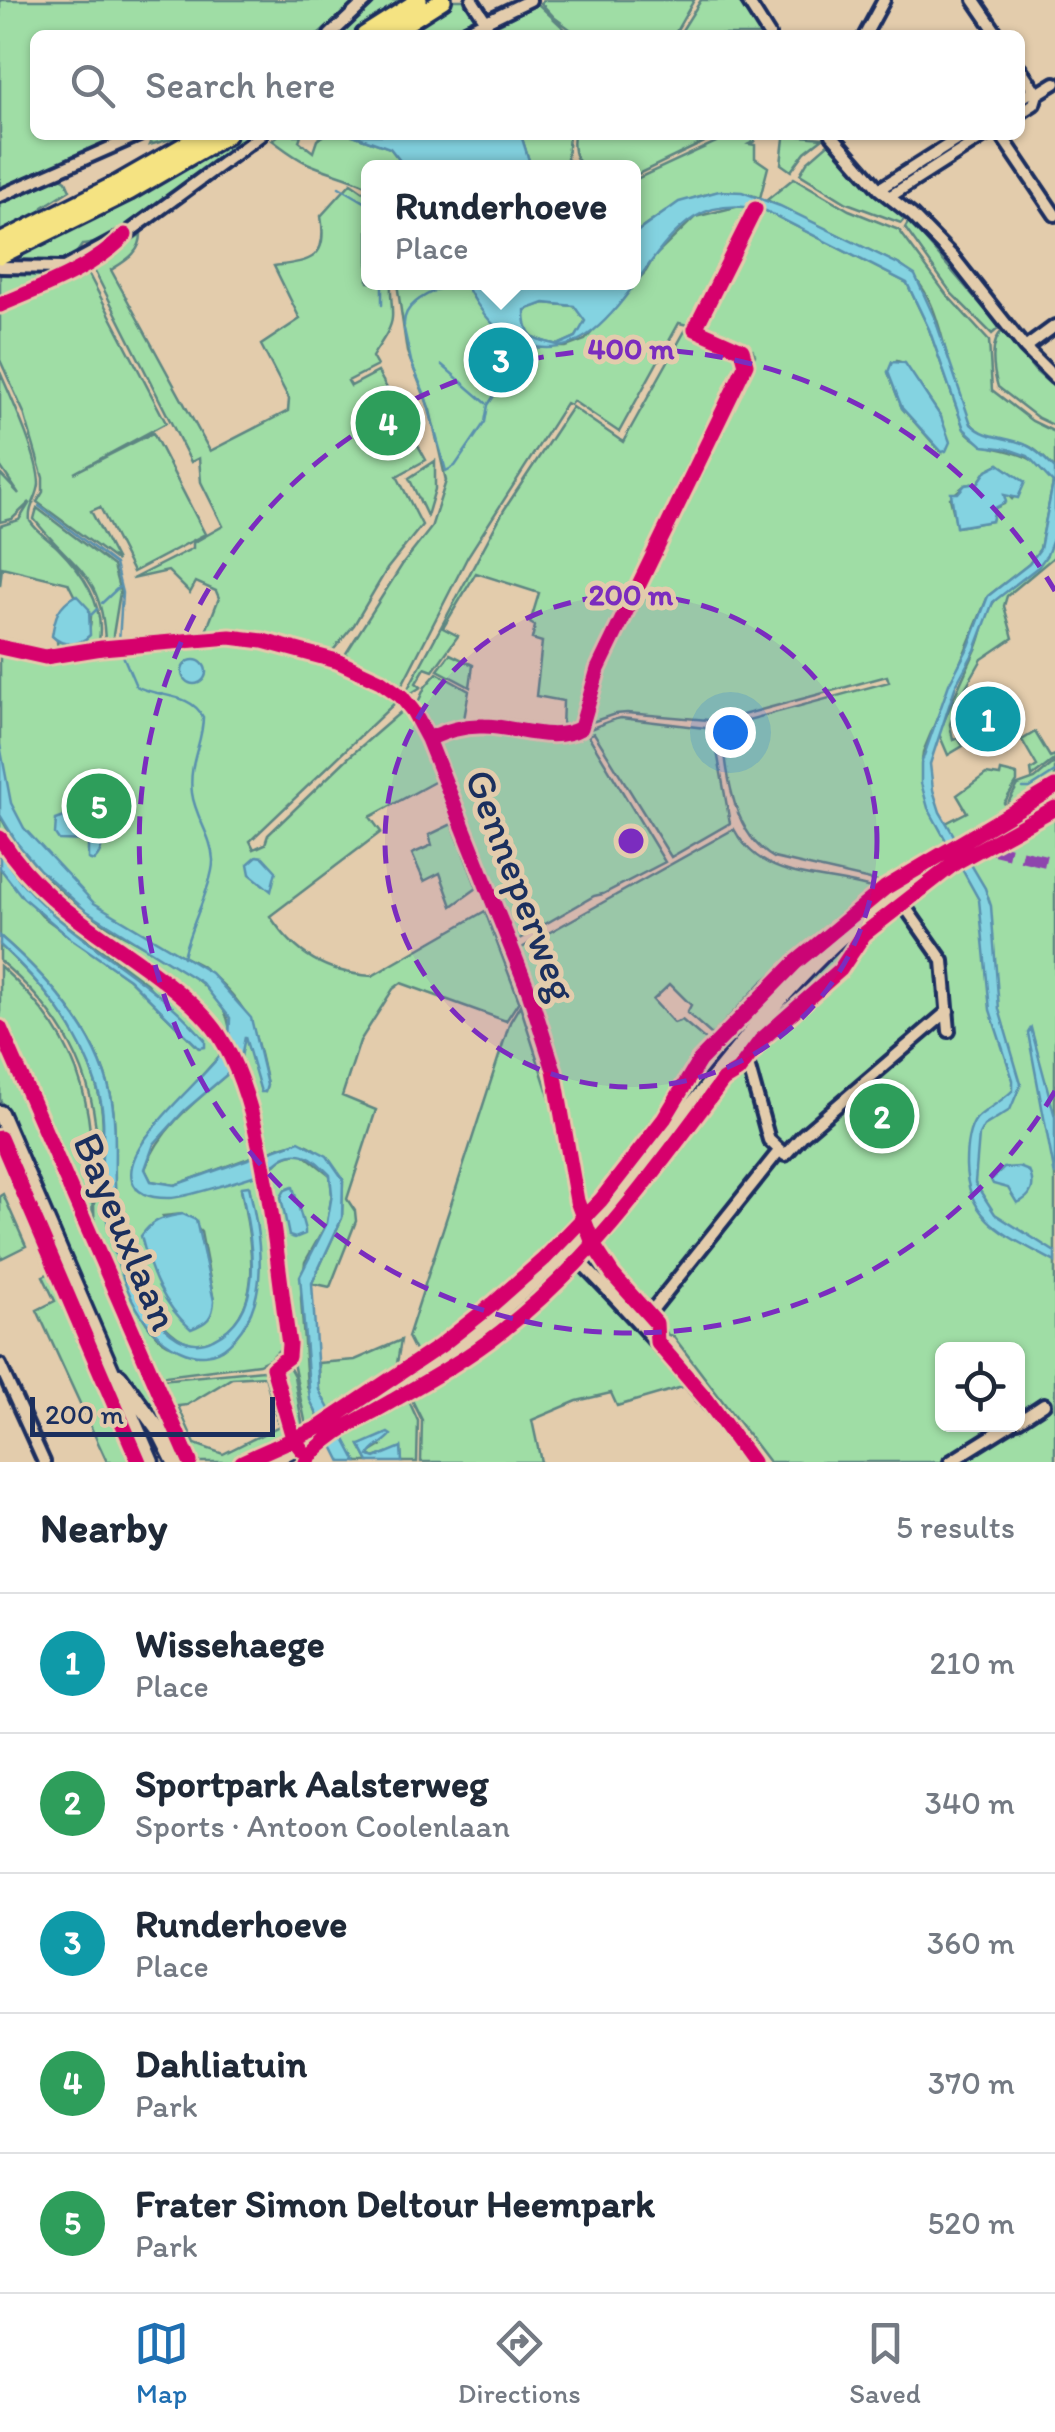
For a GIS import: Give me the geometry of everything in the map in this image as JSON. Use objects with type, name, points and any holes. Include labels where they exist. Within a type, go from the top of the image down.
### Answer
[{"type":"main road","points":[[372,30],[419,0]]},
{"type":"main road","points":[[396,30],[443,0]]},
{"type":"main road","points":[[0,242],[118,184],[193,140]]},
{"type":"main road","points":[[0,256],[129,192],[218,140]]},
{"type":"main road","points":[[269,1462],[318,1436],[447,1354],[527,1289],[570,1250],[788,989],[910,880],[1055,798]]},
{"type":"main road","name":"Bayeuxlaan","points":[[0,1113],[151,1462]]},
{"type":"main road","name":"Bayeuxlaan","points":[[112,1368],[160,1432],[175,1462]]},
{"type":"main road","points":[[286,1462],[318,1436]]},
{"type":"street","points":[[335,30],[367,0]]},
{"type":"street","points":[[472,0],[486,22]]},
{"type":"street","points":[[468,30],[530,0]]},
{"type":"street","points":[[747,0],[766,30]]},
{"type":"street","points":[[868,30],[884,0]]},
{"type":"street","points":[[974,0],[995,30]]},
{"type":"street","points":[[1025,76],[1037,94],[1034,104],[1025,110]]},
{"type":"street","points":[[1025,96],[1037,94],[1055,83]]},
{"type":"street","points":[[0,196],[128,140]]},
{"type":"street","points":[[0,267],[64,268],[125,235],[254,140]]},
{"type":"street","points":[[836,140],[878,190],[912,215],[954,258],[1055,378]]},
{"type":"street","points":[[1004,140],[1055,215]]},
{"type":"street","points":[[878,190],[949,145]]},
{"type":"street","points":[[889,197],[949,145]]},
{"type":"street","points":[[1026,348],[1055,326]]},
{"type":"street","name":"Genneperweg","points":[[0,647],[44,657],[230,637],[262,641],[337,661],[364,672],[401,696],[428,739],[529,992],[554,1070]]},
{"type":"street","points":[[896,894],[940,956],[949,1031]]},
{"type":"street","points":[[734,1051],[749,1068],[769,1140],[784,1155],[948,1011]]},
{"type":"street","points":[[641,1324],[780,1151]]},
{"type":"street","points":[[570,1250],[707,1400],[752,1462]]},
{"type":"street","points":[[0,1365],[44,1462]]},
{"type":"street","points":[[273,1368],[298,1446]]},
{"type":"street","points":[[1025,1416],[1044,1404]]},
{"type":"street","points":[[950,1462],[999,1432]]},
{"type":"green space","points":[[0,0],[358,0],[324,30],[30,30],[30,140],[144,140],[59,177],[70,190],[43,207],[41,213],[0,233]]},
{"type":"green space","points":[[372,0],[411,0],[364,30],[339,30]]},
{"type":"green space","points":[[450,0],[465,0],[475,17],[472,25],[459,30],[402,30]]},
{"type":"green space","points":[[694,0],[677,30],[571,30],[541,3]]},
{"type":"green space","points":[[701,0],[742,0],[761,30],[682,30]]},
{"type":"green space","points":[[538,4],[566,30],[488,30]]},
{"type":"green space","points":[[225,140],[249,140],[144,217],[98,242],[82,245],[77,252],[80,258],[67,265],[0,265],[0,260]]},
{"type":"green space","points":[[272,140],[299,140],[313,152],[317,140],[367,140],[390,148],[399,160],[361,160],[361,183],[298,158]]},
{"type":"green space","points":[[523,140],[569,140],[568,160],[529,160]]},
{"type":"green space","points":[[574,140],[709,140],[641,173],[641,160],[578,160]]},
{"type":"green space","points":[[720,140],[754,140],[749,144],[755,145],[755,158],[768,167],[760,198],[725,192],[693,198],[641,229],[641,177]]},
{"type":"green space","points":[[784,140],[820,140],[791,171],[781,164]]},
{"type":"green space","points":[[830,142],[872,191],[905,218],[901,223],[847,203],[800,174],[807,162]]},
{"type":"green space","points":[[794,178],[849,210],[899,230],[946,294],[989,341],[992,390],[1032,421],[1055,432],[1055,469],[1032,448],[983,433],[970,422],[954,383],[936,315],[915,278],[898,264],[767,200]]},
{"type":"green space","points":[[351,183],[361,190],[361,290],[391,290],[392,314],[389,328],[372,357],[377,366],[348,381],[351,386],[378,372],[426,460],[397,476],[422,525],[330,654],[263,638],[204,636],[219,598],[216,591],[196,582],[190,593],[168,571],[132,579],[193,548],[193,543],[223,526],[201,482],[199,458],[191,462],[93,268],[141,234],[135,251],[111,270],[210,451],[288,411],[289,399],[261,345],[300,319],[274,266],[314,256],[322,242],[321,216]]},
{"type":"green space","points":[[744,205],[755,208],[692,326],[679,323],[619,432],[573,401],[570,405],[566,403],[468,556],[399,688],[343,658],[402,565],[431,528],[446,481],[430,410],[407,352],[398,290],[469,290],[484,313],[512,339],[535,347],[566,347],[585,340],[629,290],[641,290],[641,277],[654,257],[695,217]]},
{"type":"green space","points":[[762,209],[907,283],[929,329],[964,429],[985,444],[1032,460],[1053,483],[1040,549],[1029,564],[988,596],[923,752],[922,777],[927,800],[948,844],[883,883],[774,858],[760,847],[748,833],[734,800],[722,727],[889,682],[887,676],[720,721],[627,713],[586,724],[595,683],[755,355],[752,349],[703,327]],"holes":[[[897,361],[904,363],[941,417],[941,452],[902,408],[888,372]],[[999,464],[1024,482],[1012,499],[1006,493],[1003,495],[1004,504],[995,508],[992,521],[957,527],[950,498],[965,485],[978,483],[987,470]]]},
{"type":"green space","points":[[909,221],[1000,327],[992,334],[952,294],[905,228]]},
{"type":"green space","points":[[72,268],[65,274],[0,304],[0,269]]},
{"type":"green space","points":[[87,271],[166,423],[74,473],[153,433],[205,534],[133,572],[100,507],[91,511],[117,561],[37,502],[43,492],[43,478],[24,413],[0,360],[0,313]]},
{"type":"green space","points":[[544,303],[574,306],[586,321],[576,337],[558,345],[532,336],[524,310]]},
{"type":"green space","points":[[686,329],[740,352],[744,362],[634,576],[595,663],[577,723],[562,730],[563,701],[536,696],[542,642],[532,639],[535,626],[530,623],[539,593],[476,573],[443,628],[458,636],[433,671],[425,668],[416,683],[421,687],[407,696],[504,510],[572,407],[623,442]]},
{"type":"green space","points":[[1003,330],[1035,371],[1055,388],[1055,426],[998,387],[994,349]]},
{"type":"green space","points":[[0,372],[38,473],[30,521],[68,558],[91,592],[99,618],[98,646],[58,654],[57,641],[78,642],[90,624],[91,616],[68,583],[2,567],[0,586],[0,526],[19,520],[30,502],[12,519],[0,522],[0,474],[19,494],[0,466]]},
{"type":"green space","points":[[435,461],[435,489],[427,516],[409,478]]},
{"type":"green space","points":[[37,508],[113,566],[120,592],[113,635],[116,644],[105,645],[99,602],[92,586],[34,519]]},
{"type":"green space","points":[[1055,534],[1055,556],[1007,596],[1004,606],[1013,638],[982,659],[959,699],[950,724],[953,740],[958,738],[963,746],[948,755],[939,734],[990,608],[1009,585],[1042,559]]},
{"type":"green space","points":[[223,645],[267,647],[316,658],[362,676],[398,700],[250,841],[254,849],[265,844],[268,835],[403,710],[409,715],[436,781],[370,817],[381,832],[270,916],[280,929],[301,951],[326,966],[372,976],[485,911],[519,1001],[506,1021],[401,983],[393,989],[360,1041],[342,1096],[376,1110],[347,1199],[356,1221],[330,1287],[312,1283],[342,1218],[343,1179],[316,1150],[301,1143],[263,1154],[237,1063],[247,1037],[261,1091],[265,1092],[267,1085],[254,1031],[240,1005],[200,965],[89,907],[18,833],[0,785],[0,647],[54,659],[120,649],[163,651]]},
{"type":"green space","points":[[450,654],[473,665],[470,687],[438,670]]},
{"type":"green space","points":[[437,673],[469,691],[463,725],[433,732],[416,707]]},
{"type":"green space","points":[[621,718],[713,729],[730,823],[671,857],[594,733],[588,735],[665,862],[594,896],[514,942],[437,739],[470,730],[569,736]]},
{"type":"green space","points":[[1035,732],[1055,759],[1032,777],[1031,770],[1037,766],[1022,740]]},
{"type":"green space","points":[[1055,762],[1055,782],[1012,807],[1007,804],[1018,785],[1035,779]]},
{"type":"green space","points":[[1001,771],[1017,775],[1004,803],[1010,811],[964,841],[956,840],[946,823],[967,812],[957,795],[986,774],[1000,776]]},
{"type":"green space","points":[[1055,814],[1055,1462],[769,1462],[598,1245],[649,1187],[715,1098],[736,1080],[760,1045],[836,978],[868,933],[895,915],[904,916],[938,881]]},
{"type":"green space","points":[[0,815],[18,845],[73,901],[204,985],[219,1002],[228,1021],[227,1044],[212,1022],[174,986],[50,896],[0,834]]},
{"type":"green space","points":[[452,824],[477,888],[452,906],[440,873],[424,881],[412,854],[432,845],[429,835]]},
{"type":"green space","points":[[734,829],[746,846],[777,867],[874,889],[761,983],[712,1035],[687,1013],[691,1005],[670,984],[653,1000],[674,1023],[682,1020],[707,1041],[661,1119],[585,1213],[580,1204],[560,1087],[518,950]]},
{"type":"green space","points":[[0,842],[55,907],[170,988],[209,1028],[223,1052],[144,1140],[137,1189],[204,1188],[258,1174],[287,1342],[271,1358],[259,1364],[158,1377],[97,1236],[95,1123],[82,1070],[57,1022],[0,961],[0,945],[59,1010],[90,1067],[101,1103],[101,1187],[111,1235],[134,1301],[144,1320],[168,1344],[221,1350],[248,1316],[255,1296],[259,1252],[249,1187],[241,1188],[251,1250],[249,1292],[242,1311],[230,1328],[212,1340],[185,1341],[157,1318],[129,1266],[116,1206],[113,1107],[104,1072],[68,1007],[0,936],[0,868],[42,916],[129,979],[199,1048],[147,984],[46,908],[0,852]],"holes":[[[183,1214],[201,1232],[214,1301],[163,1216]]]},
{"type":"green space","points":[[889,907],[892,912],[861,934],[838,969],[772,1027],[746,1058],[743,1051],[775,1011],[829,955]]},
{"type":"green space","points":[[0,966],[54,1026],[82,1086],[92,1153],[92,1232],[0,1024]]},
{"type":"green space","points":[[520,1005],[556,1118],[562,1165],[577,1221],[501,1292],[417,1355],[408,1337],[510,1022]]},
{"type":"green space","points":[[0,1035],[187,1462],[178,1462],[114,1363],[0,1099]]},
{"type":"green space","points":[[231,1071],[257,1155],[175,1185],[151,1181],[145,1169],[160,1140],[181,1115]]},
{"type":"green space","points":[[302,1153],[330,1175],[332,1194],[327,1223],[305,1262],[301,1298],[307,1386],[319,1421],[307,1430],[291,1353],[267,1182],[278,1161]]},
{"type":"green space","points":[[3,1194],[26,1246],[0,1259],[0,1196]]},
{"type":"green space","points":[[596,1252],[646,1314],[640,1316],[586,1262]]},
{"type":"green space","points":[[581,1268],[687,1382],[686,1386],[617,1406],[611,1393],[577,1401],[532,1420],[541,1462],[421,1462],[422,1420],[410,1396],[499,1340]]},
{"type":"green space","points":[[52,1272],[135,1462],[107,1462],[37,1310],[55,1301],[43,1276]]},
{"type":"green space","points":[[401,1340],[395,1375],[330,1415],[319,1390],[318,1363],[355,1360]]},
{"type":"green space","points":[[287,1363],[294,1376],[303,1428],[294,1431],[278,1371],[279,1366]]},
{"type":"green space","points":[[269,1372],[265,1376],[232,1378],[187,1405],[178,1406],[195,1444],[223,1454],[279,1426],[266,1380],[273,1383],[287,1434],[232,1462],[196,1462],[160,1380]]},
{"type":"green space","points":[[408,1399],[418,1421],[417,1462],[402,1462],[401,1448],[374,1458],[368,1454],[381,1446],[360,1445],[369,1462],[357,1462],[342,1435]]},
{"type":"water","points":[[367,140],[523,140],[529,160],[399,160],[390,148]]},
{"type":"water","points":[[719,191],[742,192],[780,206],[898,264],[915,275],[935,319],[971,424],[989,435],[1028,446],[1055,469],[1055,534],[1047,555],[1038,567],[993,602],[975,650],[956,685],[930,764],[940,812],[985,888],[991,906],[999,1009],[1021,1084],[1010,1110],[984,1126],[979,1135],[975,1183],[995,1214],[1055,1252],[1055,1262],[994,1226],[974,1201],[968,1185],[966,1154],[971,1129],[979,1116],[1013,1090],[1013,1080],[990,1010],[979,900],[928,808],[921,783],[921,764],[949,684],[988,596],[1029,564],[1040,549],[1053,483],[1028,456],[983,446],[964,429],[929,329],[907,283],[762,209],[745,207],[711,210],[695,217],[675,233],[641,276],[641,229],[679,202]]},
{"type":"water","points":[[469,290],[630,290],[603,323],[582,339],[557,347],[518,342],[499,329]],"holes":[[[544,303],[574,306],[585,321],[576,337],[558,345],[532,336],[525,310]]]},
{"type":"water","points":[[892,362],[905,363],[941,417],[950,442],[946,451],[942,452],[902,408],[888,372]]},
{"type":"water","points":[[999,464],[1025,482],[1018,498],[1004,495],[1006,502],[995,508],[992,521],[956,527],[951,493],[978,483],[987,470]]},
{"type":"water","points":[[76,595],[89,609],[90,635],[71,644],[52,636],[61,607]]},
{"type":"water","points":[[194,660],[203,663],[203,681],[194,684],[185,681],[182,672],[185,663]]},
{"type":"water","points":[[0,745],[11,803],[24,828],[94,903],[211,973],[251,1018],[267,1085],[265,1092],[261,1092],[245,1037],[241,1057],[231,1071],[184,1111],[154,1144],[145,1169],[151,1181],[175,1185],[299,1141],[327,1156],[343,1179],[342,1218],[312,1283],[319,1390],[357,1462],[341,1462],[310,1400],[300,1276],[327,1223],[332,1194],[330,1175],[312,1159],[293,1154],[259,1174],[187,1195],[155,1197],[136,1188],[131,1171],[139,1150],[164,1115],[223,1052],[229,1042],[230,1018],[202,983],[85,910],[40,870],[17,843],[0,815]]},
{"type":"water","points":[[81,811],[96,813],[103,831],[102,845],[94,861],[88,859],[88,841],[59,840],[55,834],[56,820]]},
{"type":"water","points":[[0,852],[44,906],[155,992],[205,1040],[205,1047],[199,1048],[129,979],[70,938],[23,898],[0,868]]},
{"type":"water","points":[[257,856],[276,871],[271,891],[250,874],[248,864]]},
{"type":"water","points":[[0,936],[53,988],[94,1049],[113,1107],[116,1206],[129,1266],[157,1319],[181,1339],[197,1343],[213,1339],[231,1327],[243,1311],[252,1271],[241,1187],[249,1186],[259,1248],[258,1290],[243,1328],[218,1352],[199,1355],[180,1350],[162,1339],[136,1306],[118,1263],[103,1200],[103,1117],[97,1087],[70,1027],[31,976],[0,945]]},
{"type":"water","points":[[1031,1028],[1055,1117],[1055,1176],[1028,1033]]},
{"type":"water","points":[[1004,1168],[1029,1171],[1032,1186],[1026,1198],[1017,1203],[1008,1188],[991,1180]]},
{"type":"water","points":[[293,1187],[305,1230],[305,1234],[295,1238],[289,1236],[281,1197]]},
{"type":"water","points":[[183,1214],[196,1220],[214,1301],[208,1319],[191,1329],[159,1287],[141,1236],[155,1222]]},
{"type":"water","points":[[391,1435],[369,1456],[375,1458],[401,1447],[402,1462],[369,1462],[360,1445]]},
{"type":"waterway","points":[[339,187],[361,200]]},
{"type":"waterway","points":[[382,290],[382,305]]},
{"type":"waterway","points":[[404,326],[408,310],[437,290]]},
{"type":"waterway","points":[[404,329],[411,361]]},
{"type":"waterway","points":[[411,362],[425,395],[446,471],[455,466],[485,422],[488,405],[527,345]]},
{"type":"waterway","points":[[442,365],[486,403]]},
{"type":"waterway","points":[[39,506],[115,564],[122,593],[119,643]]},
{"type":"waterway","points":[[102,603],[119,587]]},
{"type":"waterway","points":[[91,615],[97,609]]},
{"type":"waterway","points":[[121,651],[136,686],[182,699],[203,717],[192,772],[192,793],[213,860],[183,957]]},
{"type":"waterway","points":[[1023,788],[1030,788],[1055,772]]},
{"type":"marked path","points":[[985,847],[1055,863]]},
{"type":"cycle path","points":[[428,739],[477,726],[546,734],[570,733],[581,728],[598,669],[746,364],[742,350],[695,329],[755,209]]},
{"type":"cycle path","points":[[0,305],[82,267],[125,235]]},
{"type":"cycle path","points":[[0,647],[45,657],[230,637],[263,641],[337,661],[380,681],[401,696],[428,739],[529,992],[554,1070],[577,1201],[594,1246],[613,1275],[656,1323],[657,1342],[707,1400],[752,1462]]},
{"type":"cycle path","points":[[242,1462],[318,1428],[440,1346],[493,1304],[601,1200],[664,1119],[699,1061],[795,963],[885,888],[1055,787]]},
{"type":"cycle path","points":[[306,1462],[334,1435],[462,1359],[534,1304],[621,1213],[723,1080],[738,1071],[761,1040],[840,970],[864,934],[955,863],[1055,808]]},
{"type":"cycle path","points":[[0,838],[17,862],[54,899],[199,1011],[219,1035],[235,1066],[259,1142],[289,1344],[288,1357],[273,1368],[293,1438],[302,1450]]},
{"type":"cycle path","points":[[0,1028],[190,1462]]},
{"type":"cycle path","points":[[0,1138],[139,1462]]},
{"type":"place","name":"Runderhoeve","points":[[501,360]]},
{"type":"place","name":"Dahliatuin","points":[[388,423]]},
{"type":"place","name":"Wissehaege","points":[[988,719]]},
{"type":"place","name":"Frater Simon Deltour Heempark","points":[[99,806]]},
{"type":"place","name":"Sportpark Aalsterweg","points":[[882,1116]]}]
